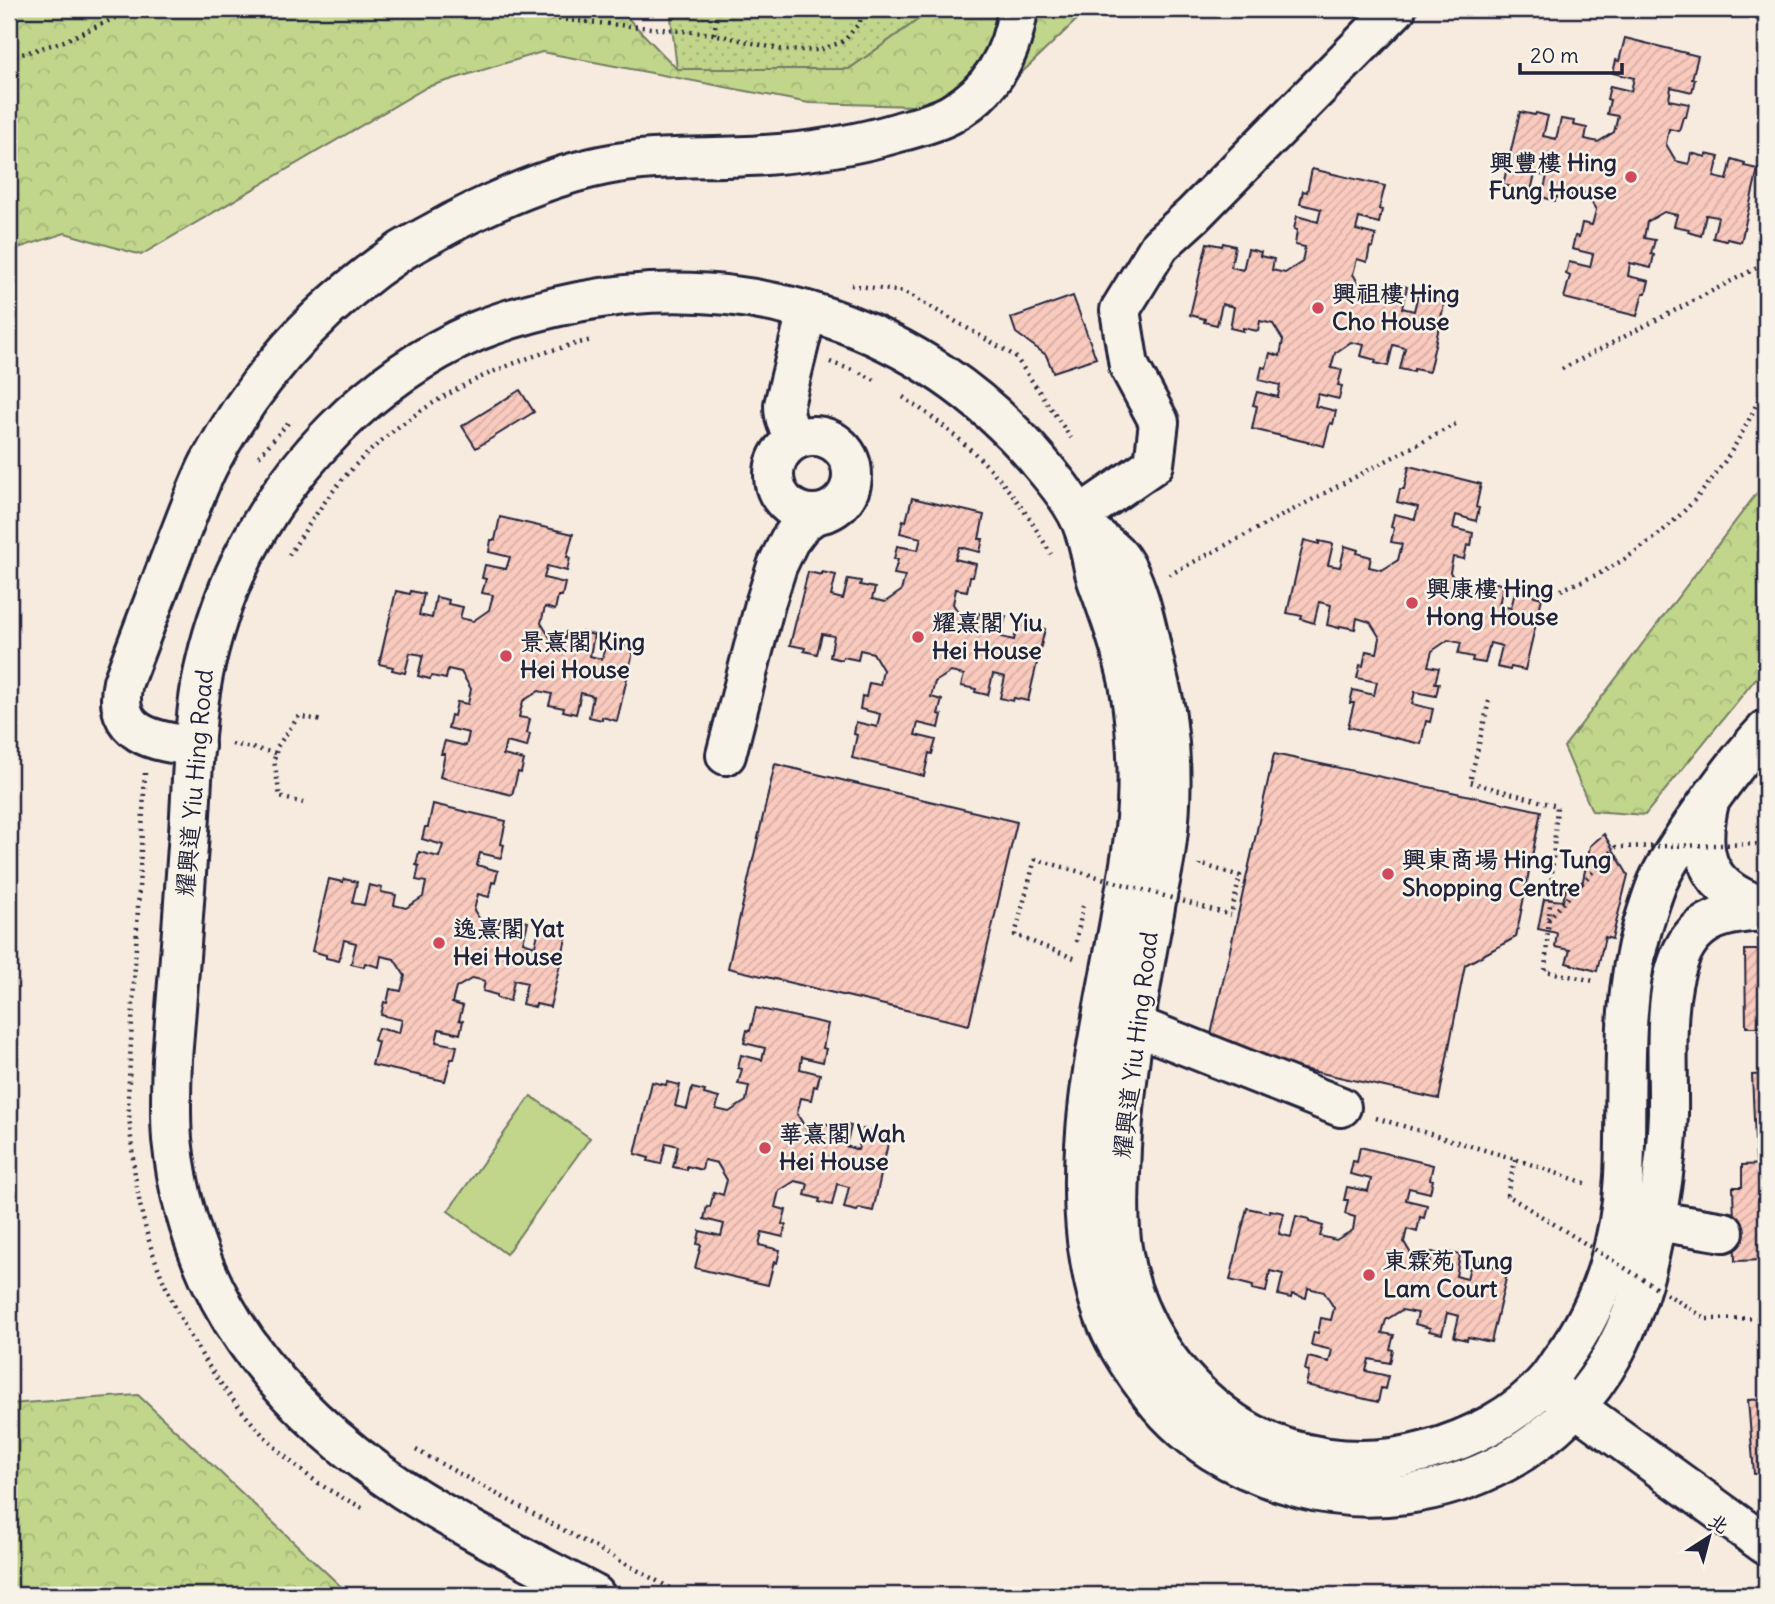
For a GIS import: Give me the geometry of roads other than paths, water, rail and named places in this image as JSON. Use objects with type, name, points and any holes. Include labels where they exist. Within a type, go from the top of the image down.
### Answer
[{"type":"street","points":[[195,746],[165,743],[147,737],[134,727],[120,703],[123,682],[208,467],[226,434],[279,358],[344,294],[402,251],[474,212],[520,191],[591,168],[648,159],[764,156],[825,149],[880,138],[937,120],[969,102],[993,77],[1011,43],[1018,9]]},
{"type":"street","points":[[1082,522],[1154,464],[1159,422],[1129,366],[1120,310],[1160,245],[1193,215],[1396,9]]},
{"type":"street","name":"耀興道 Yiu Hing Road","points":[[595,1595],[441,1512],[395,1483],[340,1443],[310,1417],[278,1384],[233,1324],[194,1241],[181,1198],[176,1166],[172,1123],[172,1059],[195,746],[207,656],[226,596],[262,520],[302,465],[328,436],[354,411],[413,366],[477,332],[550,308],[590,300],[626,294],[665,292],[707,293],[774,302],[848,324],[930,366],[961,387],[986,407],[1038,459],[1061,488],[1082,522],[1120,556],[1133,583],[1148,633],[1166,715],[1171,788],[1166,847],[1118,1020],[1089,1091],[1084,1149],[1088,1250],[1106,1322],[1125,1357],[1156,1403],[1195,1440],[1241,1467],[1290,1485],[1337,1495],[1385,1496],[1434,1488],[1476,1476],[1495,1467],[1535,1443],[1576,1409],[1600,1377],[1629,1323],[1647,1268],[1665,1162],[1671,994],[1680,957],[1687,942],[1698,929],[1710,921],[1730,914],[1766,909]]},
{"type":"street","points":[[796,439],[788,428],[783,405],[807,311]]},
{"type":"street","points":[[808,435],[820,436],[832,441],[849,459],[851,484],[846,496],[838,505],[827,511],[804,513],[793,508],[777,492],[773,480],[778,456],[785,446],[796,439],[808,435]]},
{"type":"street","points":[[765,604],[775,532],[777,492]]},
{"type":"street","points":[[726,755],[777,566],[789,541],[802,524],[815,514]]},
{"type":"street","name":"耀興道 Yiu Hing Road","points":[[1118,1020],[1124,1101],[1120,1167],[1122,1250],[1134,1296],[1156,1343],[1190,1387],[1243,1429],[1286,1448],[1318,1456],[1349,1460],[1394,1459],[1439,1448],[1467,1437],[1492,1424],[1544,1384],[1577,1338],[1603,1284],[1617,1232],[1624,1176],[1627,1014],[1642,927],[1656,887],[1669,861],[1733,766],[1762,714]]},
{"type":"street","points":[[1711,796],[1704,823],[1703,845],[1710,870],[1718,882],[1736,895],[1766,909]]},
{"type":"street","points":[[1118,1020],[1341,1107]]},
{"type":"street","points":[[1657,1221],[1724,1232]]},
{"type":"street","points":[[1544,1384],[1766,1545]]},
{"type":"place","name":"興豐樓 Hing Fung House","points":[[1631,177]]},
{"type":"place","name":"興祖樓 Hing Cho House","points":[[1318,308]]},
{"type":"place","name":"興康樓 Hing Hong House","points":[[1412,603]]},
{"type":"place","name":"耀熹閣 Yiu Hei House","points":[[918,637]]},
{"type":"place","name":"景熹閣 King Hei House","points":[[506,656]]},
{"type":"place","name":"興東商場 Hing Tung Shopping Centre","points":[[1388,874]]},
{"type":"place","name":"逸熹閣 Yat Hei House","points":[[439,943]]},
{"type":"place","name":"華熹閣 Wah Hei House","points":[[765,1148]]},
{"type":"place","name":"東霖苑 Tung Lam Court","points":[[1369,1275]]}]
